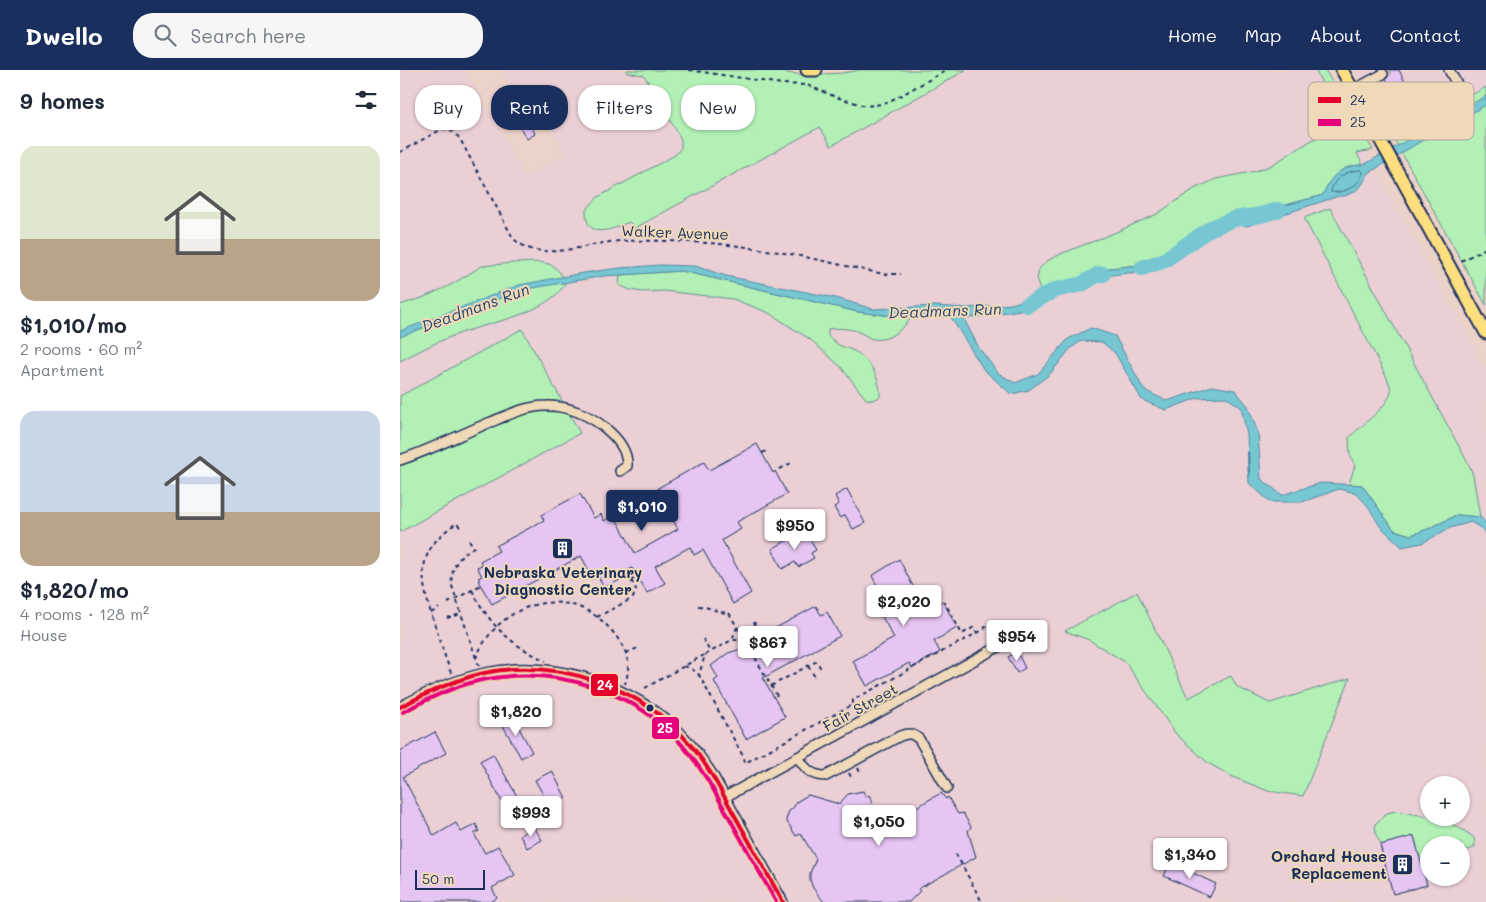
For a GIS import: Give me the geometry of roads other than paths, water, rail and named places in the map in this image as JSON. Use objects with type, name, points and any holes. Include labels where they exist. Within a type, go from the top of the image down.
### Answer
[{"type":"main road","points":[[807,70],[816,70]]},
{"type":"main road","points":[[1342,70],[1349,82]]},
{"type":"main road","points":[[1380,140],[1486,333]]},
{"type":"lane","points":[[1449,70],[1456,82]]},
{"type":"lane","points":[[1368,82],[1383,74]]},
{"type":"lane","points":[[400,460],[514,413],[545,406],[581,413],[601,424],[622,447],[626,456],[627,466],[620,471]]},
{"type":"lane","name":"Fair Street","points":[[725,797],[1009,641]]},
{"type":"lane","points":[[400,707],[432,690],[486,673],[533,670],[575,675],[611,687],[632,697],[672,725],[702,759],[783,902]]},
{"type":"lane","points":[[798,757],[814,775],[826,776],[900,736],[912,734],[919,739],[947,788]]},
{"type":"water","points":[[1486,96],[1486,105],[1474,112],[1474,103]]},
{"type":"water","points":[[1408,140],[1423,140],[1369,173],[1361,186],[1345,196],[1339,196],[1247,226],[1229,223],[1183,247],[1146,271],[1103,276],[1053,295],[1026,309],[964,319],[979,348],[998,373],[1015,383],[1038,374],[1068,339],[1091,328],[1115,336],[1144,390],[1167,401],[1212,386],[1235,390],[1248,406],[1258,433],[1261,479],[1282,495],[1321,483],[1362,485],[1394,530],[1411,535],[1457,515],[1480,517],[1486,523],[1486,535],[1482,529],[1471,522],[1450,528],[1422,543],[1402,547],[1380,526],[1368,506],[1356,493],[1339,489],[1302,502],[1270,502],[1249,483],[1247,435],[1241,407],[1226,397],[1197,398],[1166,410],[1142,400],[1115,353],[1102,342],[1081,341],[1070,349],[1050,374],[1029,390],[1011,394],[984,370],[950,316],[892,316],[858,312],[682,271],[604,276],[521,290],[400,337],[400,331],[519,285],[583,273],[660,265],[695,266],[726,276],[836,298],[873,309],[935,306],[966,308],[1011,304],[1046,294],[1101,269],[1148,264],[1226,217],[1252,219],[1264,211],[1323,195],[1329,182],[1343,169],[1363,165]]},
{"type":"waterway","name":"Deadmans Run","points":[[1142,268],[1163,261],[1211,228],[1234,219],[1278,210]]},
{"type":"waterway","name":"Deadmans Run","points":[[1027,305],[1055,290],[1082,284],[1097,275],[1103,274]]},
{"type":"waterway","points":[[1248,453],[1249,475]]},
{"type":"tunnel","points":[[1383,74],[1390,70]]},
{"type":"place","name":"Nebraska Veterinary Diagnostic Center","points":[[563,549]]},
{"type":"place","name":"Orchard House Replacement","points":[[1403,865]]}]
